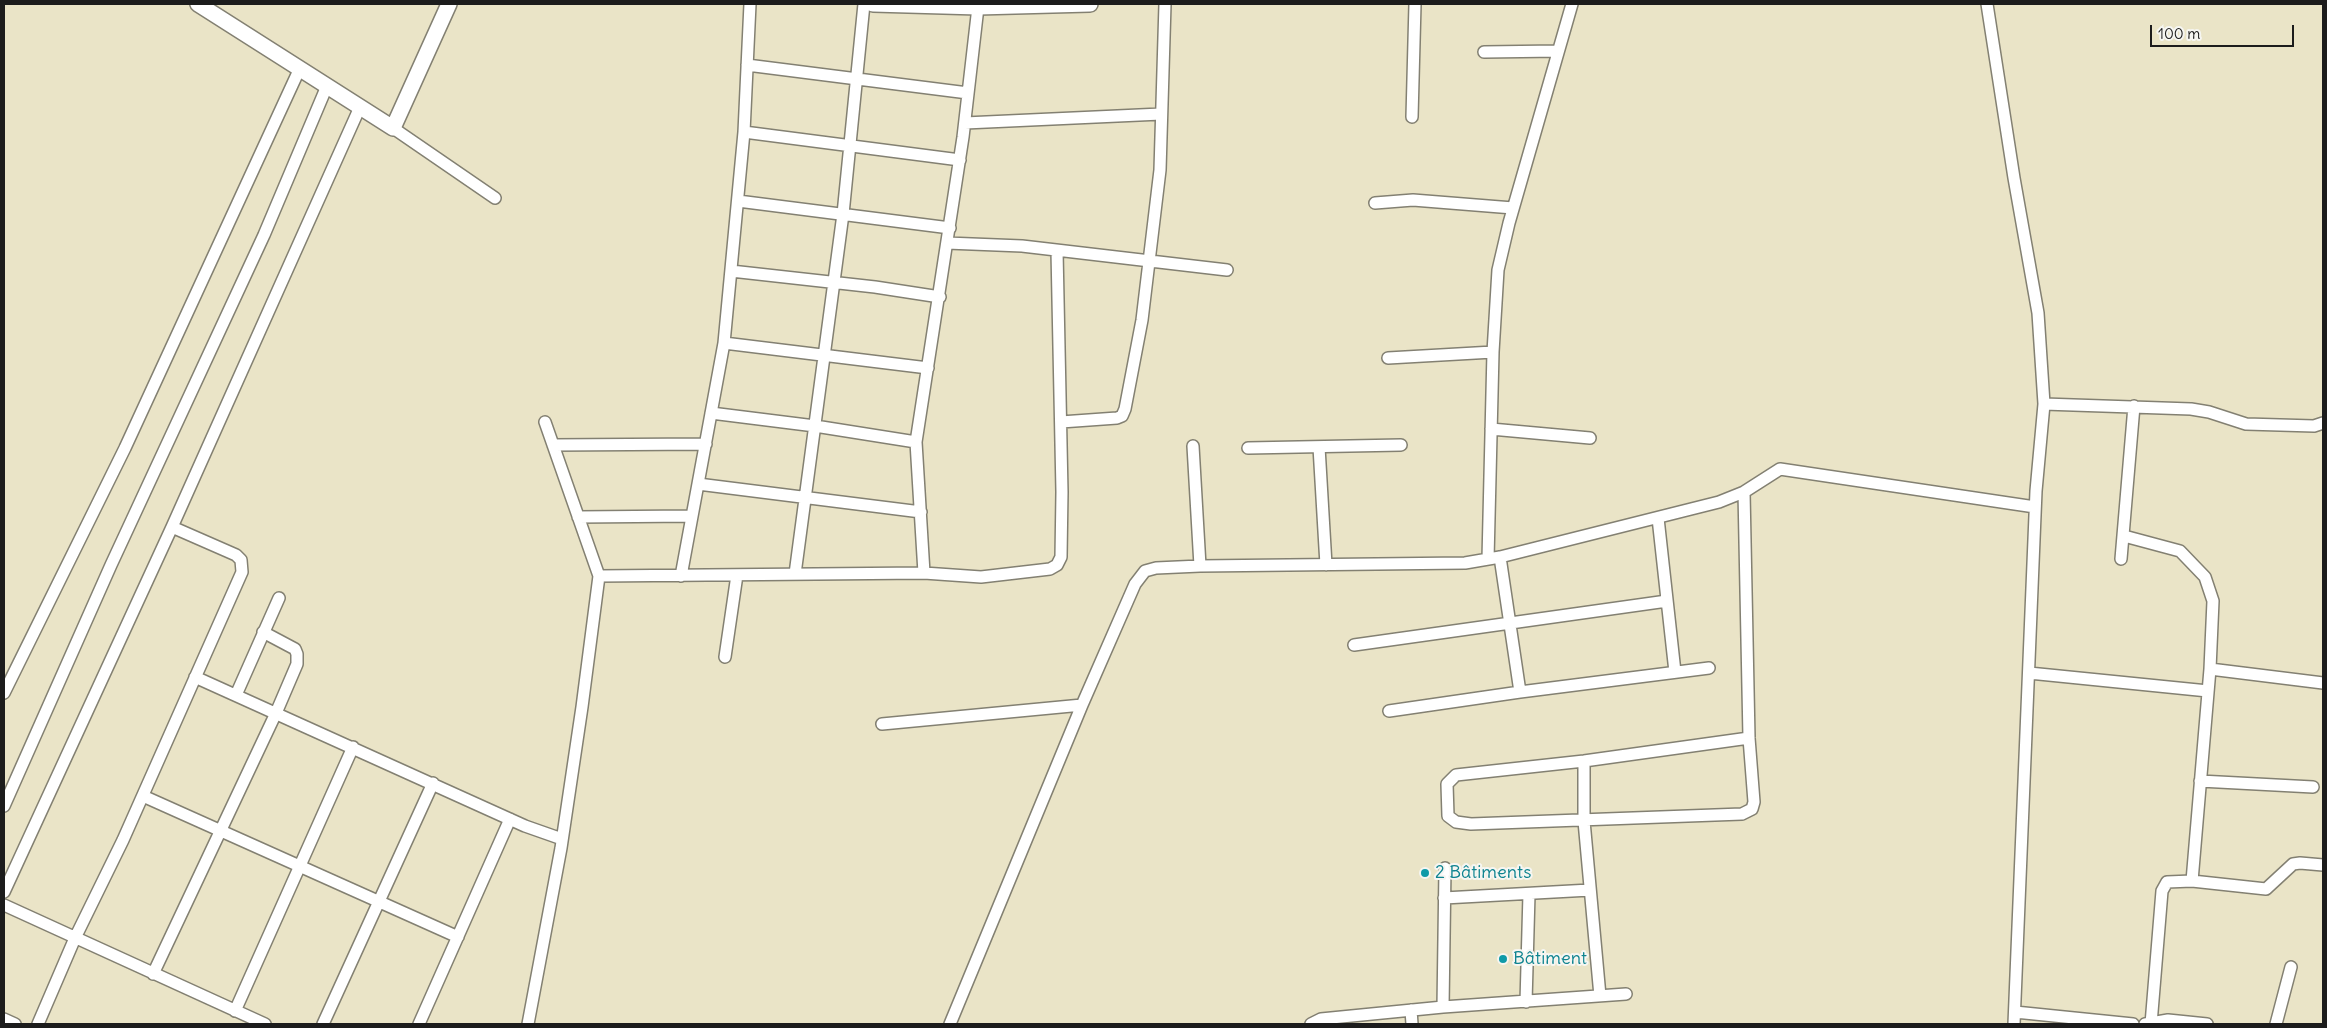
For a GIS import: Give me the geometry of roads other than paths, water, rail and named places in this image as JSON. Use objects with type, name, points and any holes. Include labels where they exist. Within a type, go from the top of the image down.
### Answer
[{"type":"street","points":[[198,4],[393,128],[495,198]]},
{"type":"street","points":[[393,128],[449,4]]},
{"type":"street","points":[[682,576],[724,343],[744,132],[750,4]]},
{"type":"street","points":[[795,574],[844,214],[864,4]]},
{"type":"street","points":[[873,4],[985,6],[1090,4]]},
{"type":"street","points":[[1061,422],[1122,416],[1125,409],[1142,320],[1160,170],[1165,4]]},
{"type":"street","points":[[1412,117],[1415,4]]},
{"type":"street","points":[[1488,559],[1493,352],[1498,270],[1513,208],[1572,4]]},
{"type":"street","points":[[1987,4],[2014,178],[2038,313],[2044,404],[2035,507],[2014,1024]]},
{"type":"street","points":[[924,573],[916,442],[940,297],[968,92],[985,6]]},
{"type":"street","points":[[1484,52],[1558,51]]},
{"type":"street","points":[[747,65],[858,77],[968,92]]},
{"type":"street","points":[[4,693],[130,439],[300,68]]},
{"type":"street","points":[[4,806],[111,565],[264,235],[327,86]]},
{"type":"street","points":[[4,892],[172,527],[360,107]]},
{"type":"street","points":[[965,123],[1161,114]]},
{"type":"street","points":[[744,132],[960,160]]},
{"type":"street","points":[[1375,203],[1413,200],[1513,208]]},
{"type":"street","points":[[738,201],[950,228]]},
{"type":"street","points":[[948,243],[1022,246],[1227,270]]},
{"type":"street","points":[[599,576],[924,573],[981,577],[1050,570],[1058,565],[1062,544],[1057,251]]},
{"type":"street","points":[[731,272],[874,287],[940,297]]},
{"type":"street","points":[[724,343],[928,368]]},
{"type":"street","points":[[1388,358],[1493,352]]},
{"type":"street","points":[[2044,404],[2134,406],[2209,412],[2246,424],[2314,426],[2323,423]]},
{"type":"street","points":[[2121,559],[2134,406]]},
{"type":"street","points":[[711,414],[815,426],[916,442]]},
{"type":"street","points":[[528,1024],[562,839],[599,576],[545,422]]},
{"type":"street","points":[[1491,430],[1590,438]]},
{"type":"street","points":[[553,445],[706,444]]},
{"type":"street","points":[[1248,448],[1401,445]]},
{"type":"street","points":[[1193,446],[1200,566]]},
{"type":"street","points":[[1319,447],[1326,565]]},
{"type":"street","points":[[950,1024],[1082,705],[1140,576],[1151,568],[1465,563],[1500,557],[1719,502],[1744,492],[1780,469],[2035,507]]},
{"type":"street","points":[[698,484],[920,512]]},
{"type":"street","points":[[1744,492],[1749,738],[1754,802],[1752,809],[1747,812],[1584,821],[1471,824],[1456,822],[1448,816],[1447,784],[1452,777],[1462,774],[1584,761],[1749,738]]},
{"type":"street","points":[[578,517],[692,516]]},
{"type":"street","points":[[1658,518],[1675,672]]},
{"type":"street","points":[[38,1024],[75,938],[143,796],[242,572],[243,566],[236,555],[172,527]]},
{"type":"street","points":[[2124,536],[2180,551],[2204,577],[2213,601],[2210,669],[2192,882]]},
{"type":"street","points":[[1500,557],[1520,692]]},
{"type":"street","points":[[725,657],[737,575]]},
{"type":"street","points":[[236,695],[279,598]]},
{"type":"street","points":[[1354,645],[1667,601]]},
{"type":"street","points":[[153,974],[219,830],[276,713],[296,664],[298,654],[295,649],[264,632]]},
{"type":"street","points":[[1389,711],[1709,668]]},
{"type":"street","points":[[2210,669],[2323,683]]},
{"type":"street","points":[[2029,673],[2208,691]]},
{"type":"street","points":[[195,677],[510,819],[562,839]]},
{"type":"street","points":[[882,724],[1082,705]]},
{"type":"street","points":[[235,1011],[353,747]]},
{"type":"street","points":[[1584,761],[1584,821],[1600,996]]},
{"type":"street","points":[[2200,781],[2313,787]]},
{"type":"street","points":[[323,1024],[381,901],[433,783]]},
{"type":"street","points":[[143,796],[300,867],[381,901],[458,938]]},
{"type":"street","points":[[419,1024],[510,819]]},
{"type":"street","points":[[2151,1024],[2162,891],[2167,882],[2192,882],[2266,889],[2293,864],[2323,865]]},
{"type":"street","points":[[1443,1006],[1445,868]]},
{"type":"street","points":[[1444,898],[1590,890]]},
{"type":"street","points":[[1526,1002],[1529,894]]},
{"type":"street","points":[[4,906],[265,1024]]},
{"type":"street","points":[[2276,1024],[2291,967]]},
{"type":"street","points":[[1311,1024],[1321,1019],[1443,1006],[1626,994]]},
{"type":"street","points":[[1411,1010],[1412,1024]]},
{"type":"street","points":[[2015,1012],[2133,1024]]},
{"type":"street","points":[[4,1019],[15,1024]]},
{"type":"street","points":[[2145,1024],[2168,1020],[2183,1020],[2207,1024]]},
{"type":"place","name":"2 Bâtiments","points":[[1425,873]]},
{"type":"place","name":"Bâtiment","points":[[1503,959]]}]
